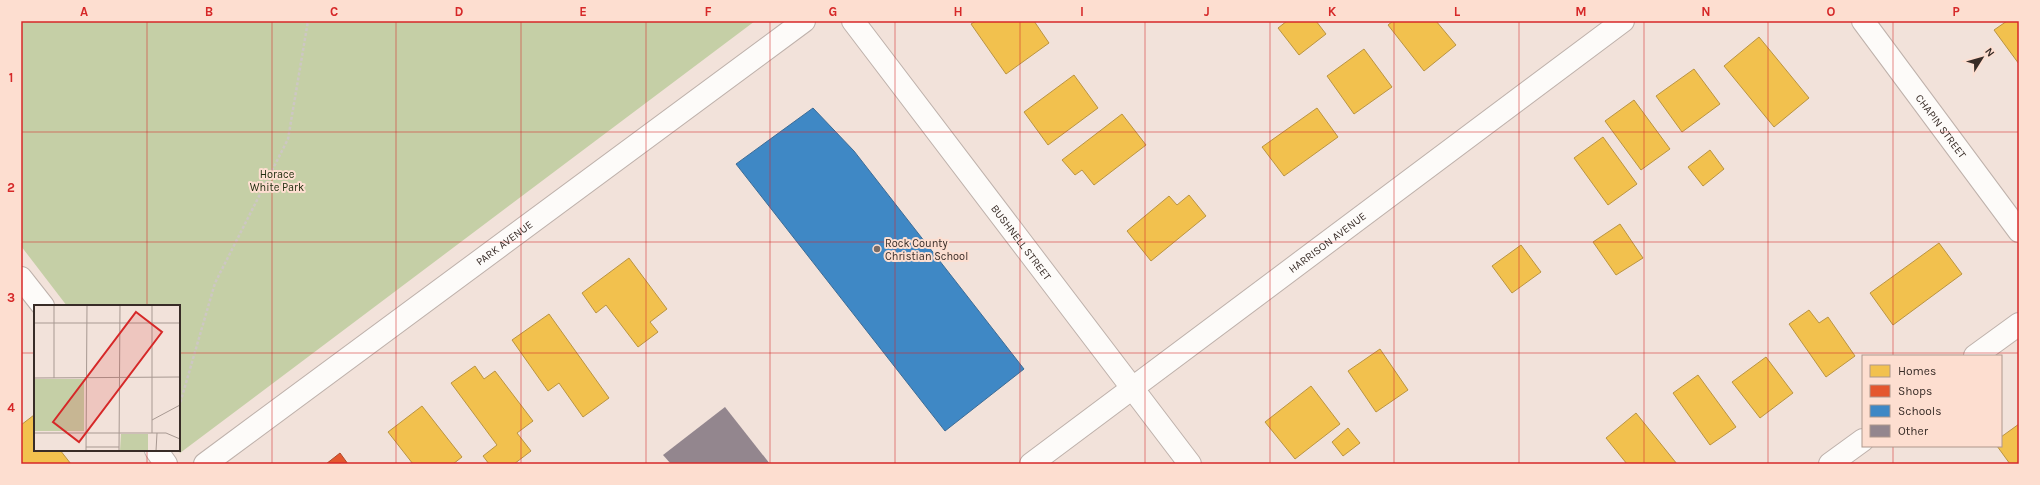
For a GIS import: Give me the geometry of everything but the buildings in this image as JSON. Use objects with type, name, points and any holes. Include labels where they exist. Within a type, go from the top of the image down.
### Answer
[{"type":"street","name":"PARK AVENUE","points":[[205,464],[804,21]]},
{"type":"street","name":"BUSHNELL STREET","points":[[853,21],[1190,464]]},
{"type":"street","name":"HARRISON AVENUE","points":[[1031,464],[1623,21]]},
{"type":"street","name":"CHAPIN STREET","points":[[1863,21],[2019,231]]},
{"type":"street","points":[[21,278],[42,305]]},
{"type":"street","points":[[1977,355],[2019,324]]},
{"type":"street","points":[[1830,464],[1862,441]]},
{"type":"street","points":[[157,451],[166,464]]},
{"type":"path","points":[[180,404],[215,283],[288,139],[308,21]]},
{"type":"green space","name":"Horace White Park","points":[[21,21],[755,21],[180,453],[179,451],[180,451],[180,305],[66,305],[21,246]]},
{"type":"place","name":"Rock County Christian School","points":[[877,249]]}]
